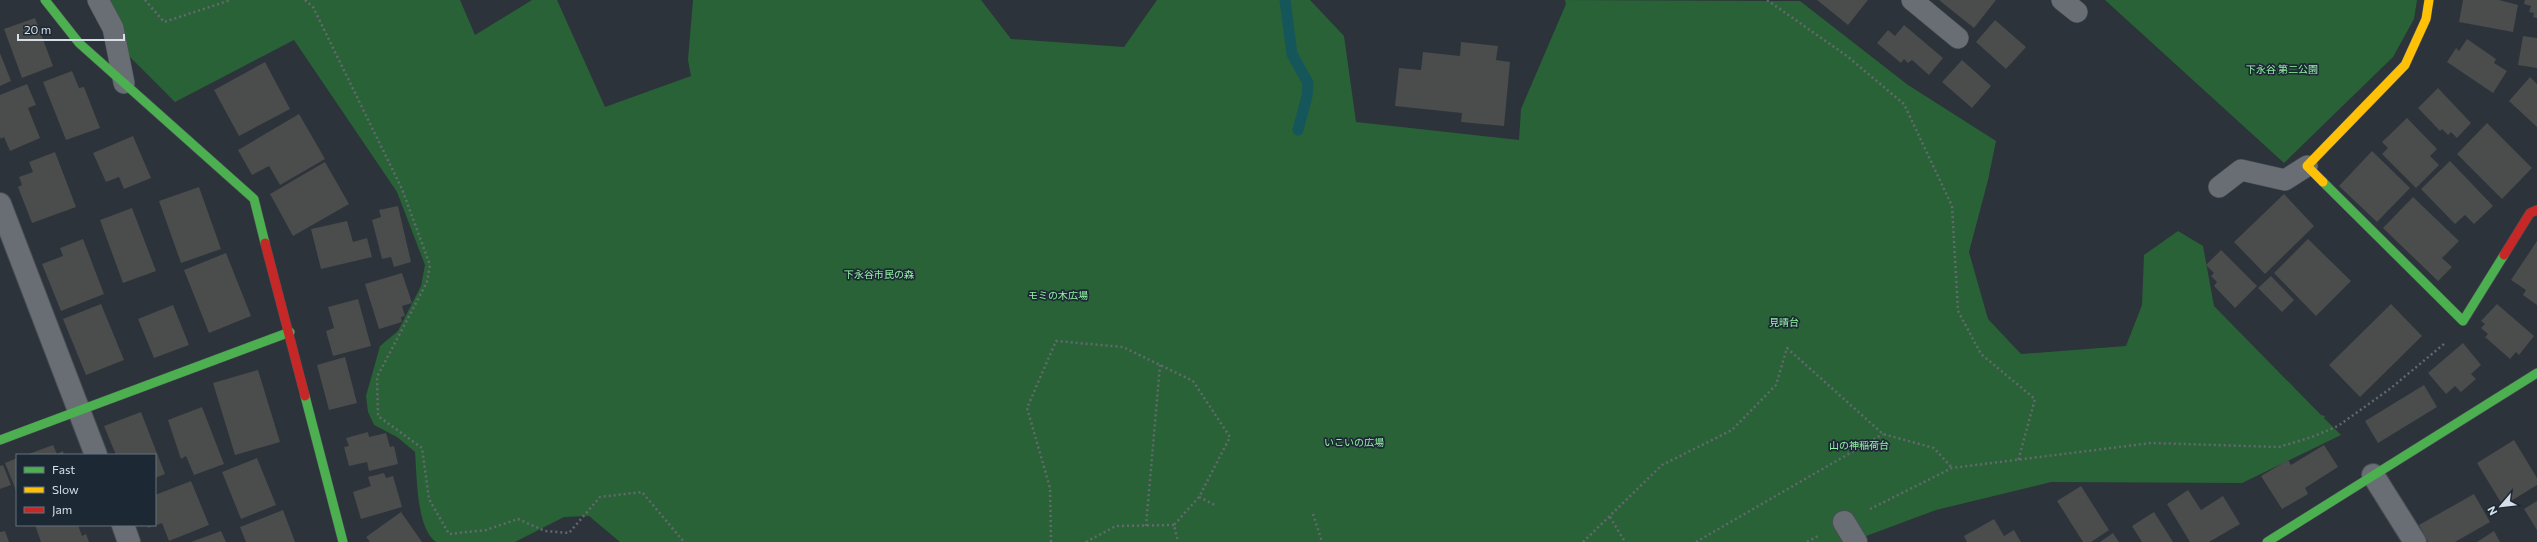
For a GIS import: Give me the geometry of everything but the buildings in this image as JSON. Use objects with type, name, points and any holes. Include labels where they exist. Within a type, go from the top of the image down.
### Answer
[{"type":"street","points":[[45,0],[79,42],[254,198],[290,332],[343,542]]},
{"type":"street","points":[[2429,0],[2426,19],[2405,65],[2307,166],[2463,321],[2530,214],[2537,210]]},
{"type":"street","points":[[0,204],[96,454]]},
{"type":"street","points":[[0,440],[290,332]]},
{"type":"street","points":[[2267,542],[2537,373]]},
{"type":"street","points":[[2373,475],[2415,542]]},
{"type":"street","points":[[1844,522],[1856,542]]},
{"type":"street","points":[[123,526],[129,542]]},
{"type":"lane","points":[[98,0],[113,28],[124,83]]},
{"type":"lane","points":[[1912,0],[1958,38]]},
{"type":"lane","points":[[2219,187],[2241,170],[2285,180],[2307,166]]},
{"type":"path","points":[[145,0],[164,22],[231,0]]},
{"type":"path","points":[[305,0],[313,7],[402,189],[430,265],[427,282],[378,377],[378,416],[422,448],[429,499],[449,534],[486,530],[518,519],[545,531],[569,533],[600,497],[642,492],[684,542]]},
{"type":"path","points":[[1766,0],[1848,56],[1904,104],[1952,206],[1958,311],[1981,354],[2035,399],[2018,461]]},
{"type":"path","points":[[1807,542],[1952,468],[2018,461],[2150,443],[2279,447],[2312,437],[2338,426],[2385,392],[2454,335],[2463,321]]},
{"type":"path","points":[[1052,542],[1050,488],[1028,408],[1056,341],[1123,347],[1193,381],[1230,436],[1199,497],[1174,525],[1116,526],[1086,542]]},
{"type":"path","points":[[1583,542],[1662,465],[1732,430],[1776,385],[1787,348],[1883,434],[1934,448],[1952,468]]},
{"type":"path","points":[[1146,526],[1160,365]]},
{"type":"path","points":[[1696,542],[1883,434]]},
{"type":"path","points":[[1199,497],[1215,505]]},
{"type":"path","points":[[1313,514],[1322,542]]},
{"type":"path","points":[[1610,517],[1625,542]]},
{"type":"path","points":[[1174,525],[1178,542]]},
{"type":"green space","name":"下永谷市民の森","points":[[92,0],[460,0],[475,35],[532,0],[557,0],[605,107],[691,76],[688,60],[693,0],[981,0],[1011,39],[1124,47],[1157,0],[1310,0],[1344,36],[1356,122],[1519,140],[1521,109],[1566,4],[1565,0],[1800,1],[1908,85],[1996,141],[1988,180],[1969,252],[1988,319],[2021,354],[2126,346],[2142,305],[2144,255],[2178,231],[2203,246],[2214,306],[2321,415],[2325,416],[2324,418],[2341,435],[2242,483],[2051,482],[1936,510],[1850,542],[620,542],[589,516],[564,517],[515,542],[436,542],[429,535],[421,513],[417,487],[415,452],[397,437],[374,425],[368,412],[366,396],[380,346],[398,331],[421,286],[425,265],[397,192],[294,40],[175,102],[107,34]]},
{"type":"green space","name":"下永谷 第二公園","points":[[2105,0],[2417,0],[2414,19],[2393,57],[2284,163]]},
{"type":"waterway","points":[[1285,0],[1292,54],[1308,83],[1307,96],[1298,130]]},
{"type":"traffic: fast","points":[[45,0],[79,43],[254,199],[265,243]]},
{"type":"traffic: fast","points":[[2323,182],[2463,321],[2504,255]]},
{"type":"traffic: fast","points":[[0,440],[290,332]]},
{"type":"traffic: fast","points":[[2267,542],[2537,373]]},
{"type":"traffic: fast","points":[[305,396],[343,542]]},
{"type":"traffic: slow","points":[[2323,182],[2307,166],[2405,65],[2426,19],[2429,0]]},
{"type":"traffic: jam","points":[[2504,255],[2530,213],[2537,210]]},
{"type":"traffic: jam","points":[[265,243],[305,396]]},
{"type":"park label","name":"モミの木広場","points":[[1058,295]]},
{"type":"park label","name":"見晴台","points":[[1784,322]]},
{"type":"park label","name":"いこいの広場","points":[[1354,442]]},
{"type":"park label","name":"山の神稲荷台","points":[[1859,445]]}]
